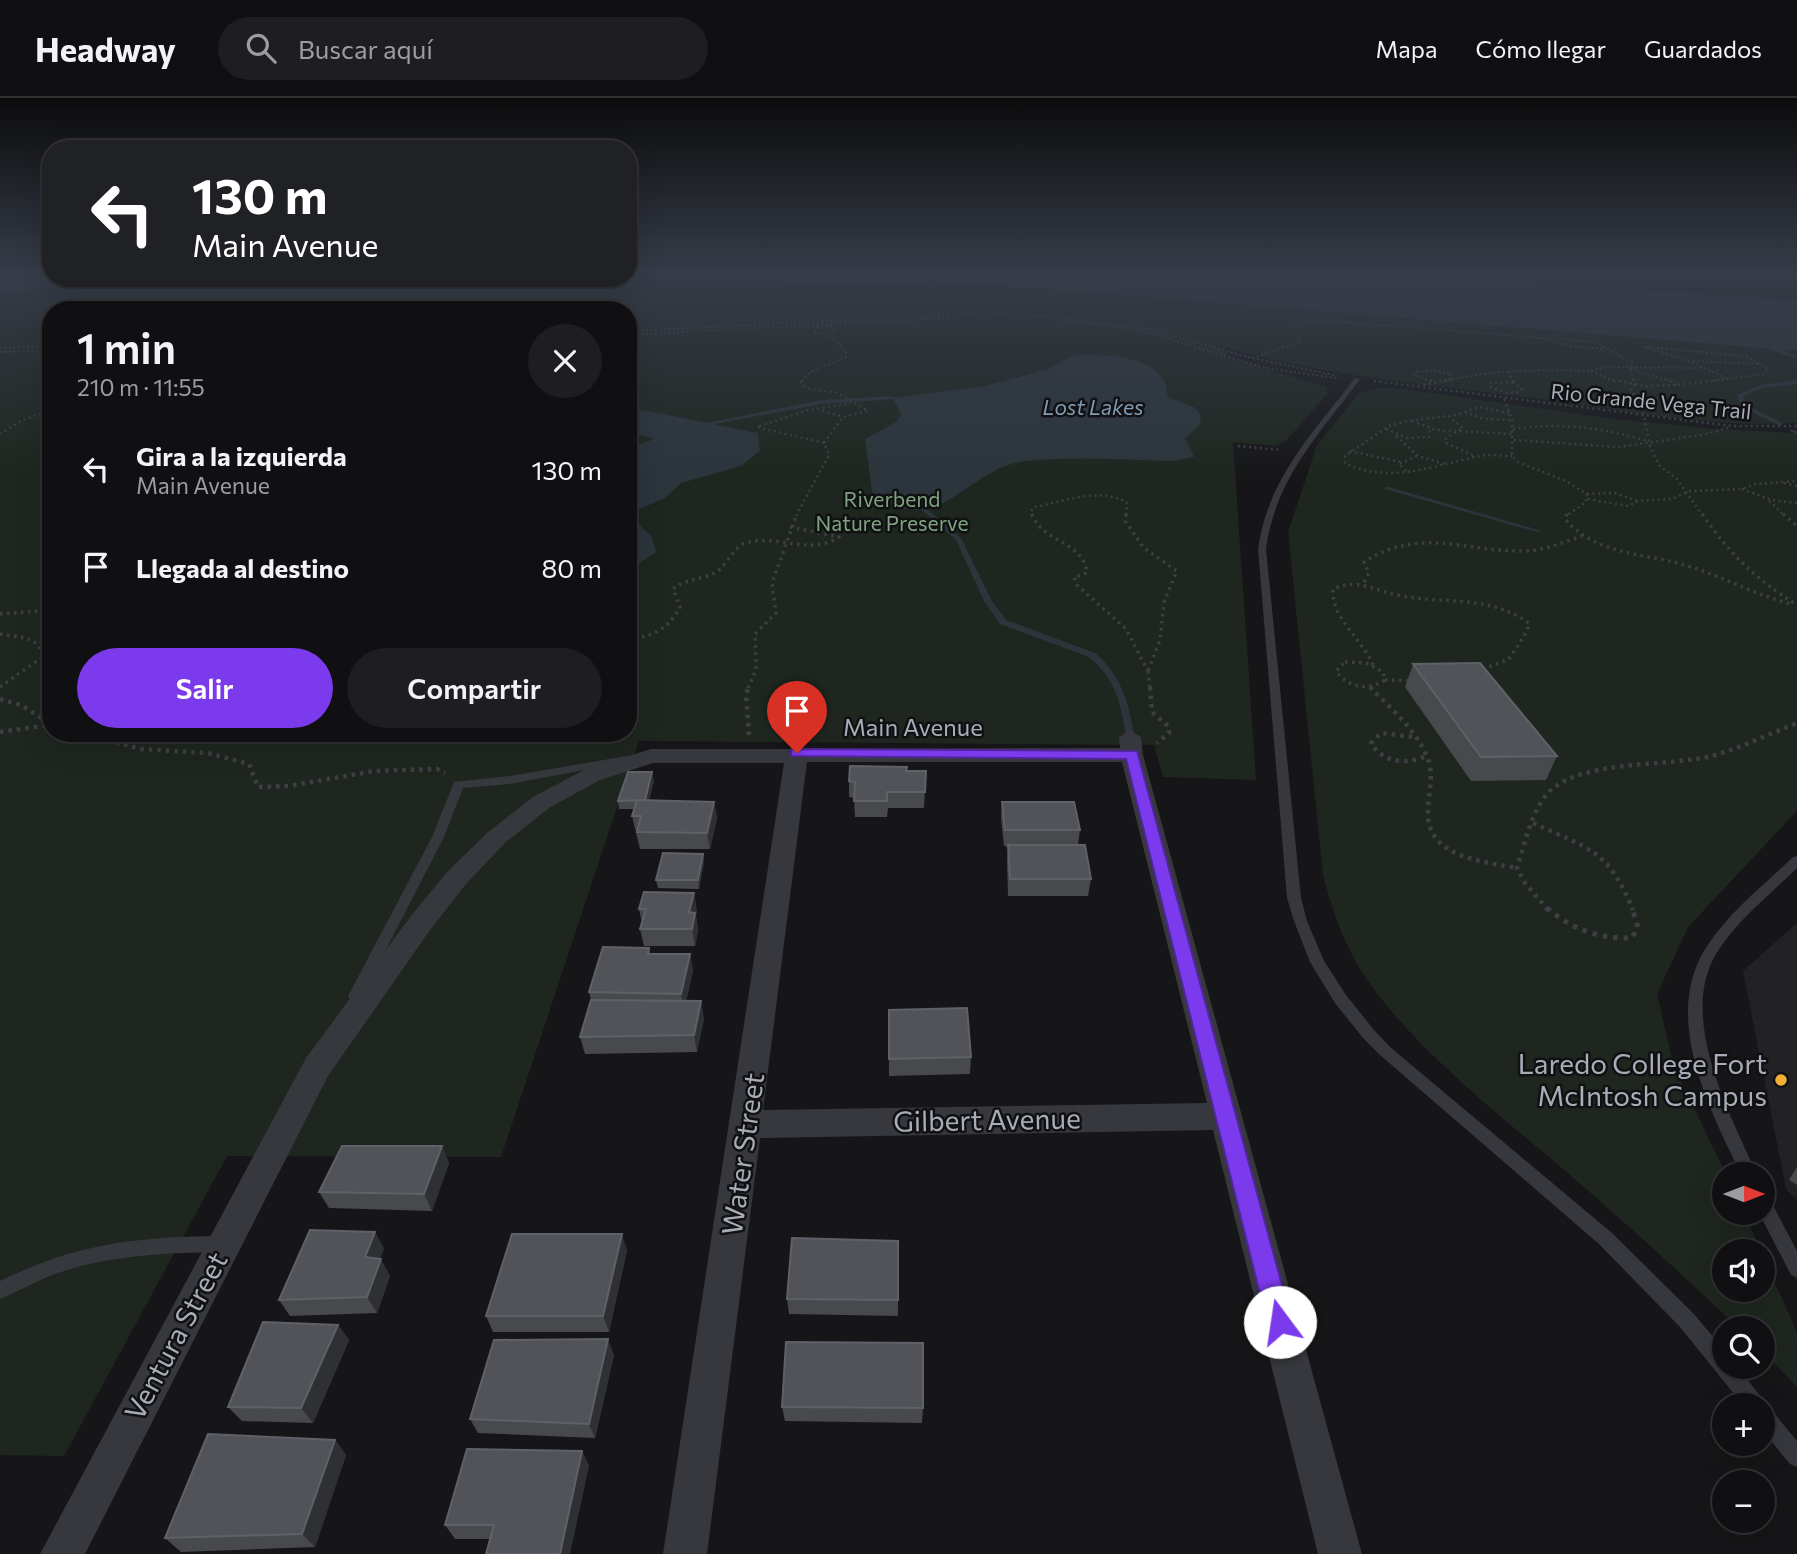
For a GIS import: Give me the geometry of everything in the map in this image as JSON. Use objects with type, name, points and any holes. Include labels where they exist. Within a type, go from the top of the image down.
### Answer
[{"type":"street","name":"Main Avenue","points":[[317,1067],[370,997],[426,911],[483,847],[540,802],[573,783],[620,763],[651,756],[1136,746]]},
{"type":"street","points":[[1136,746],[1226,1116],[1340,1554]]},
{"type":"street","name":"Water Street","points":[[685,1554],[797,753]]},
{"type":"street","name":"Ventura Street","points":[[62,1554],[317,1067]]},
{"type":"street","name":"Gilbert Avenue","points":[[747,1124],[1226,1116]]},
{"type":"lane","points":[[1357,379],[1304,451],[1272,502],[1263,529],[1262,550],[1294,898],[1312,957],[1326,982],[1352,1017],[1385,1051],[1647,1276],[1712,1349]]},
{"type":"lane","points":[[317,1067],[438,837],[458,785],[510,780],[651,756]]},
{"type":"lane","points":[[1743,1162],[1718,1111],[1702,1055],[1696,1014],[1697,982],[1706,958],[1721,938],[1797,860]]},
{"type":"lane","points":[[1774,1225],[1797,1269]]},
{"type":"lane","points":[[0,1290],[77,1256],[120,1248],[224,1244]]},
{"type":"lane","points":[[1735,1379],[1746,1393]]},
{"type":"lane","points":[[1775,1430],[1797,1457]]},
{"type":"path","points":[[813,409],[843,417],[868,413],[865,408],[851,403],[838,393],[806,388],[801,382],[810,372],[846,357],[846,352],[837,342]]},
{"type":"path","points":[[1182,342],[1265,368],[1314,377],[1357,379]]},
{"type":"path","name":"Rio Grande Vega Trail","points":[[1195,342],[1251,358],[1413,387],[1732,426],[1797,426]]},
{"type":"path","points":[[1251,358],[1300,342]]},
{"type":"path","points":[[1549,342],[1610,349]]},
{"type":"path","points":[[1588,342],[1610,349],[1632,362],[1630,369],[1634,384],[1631,390],[1644,417],[1649,442],[1660,464],[1687,492],[1734,557],[1767,586],[1797,605]]},
{"type":"path","points":[[1413,387],[1454,376],[1591,371],[1608,379],[1662,387],[1765,374],[1768,369],[1745,356],[1655,345],[1645,347],[1689,361],[1726,378]]},
{"type":"path","points":[[0,350],[42,348]]},
{"type":"path","points":[[1689,361],[1762,364]]},
{"type":"path","points":[[1591,371],[1602,365],[1630,369],[1662,376],[1678,385]]},
{"type":"path","points":[[1630,369],[1703,368]]},
{"type":"path","points":[[1434,382],[1414,375],[1415,372],[1434,371],[1454,376]]},
{"type":"path","points":[[1508,372],[1515,379],[1513,383]]},
{"type":"path","points":[[1490,383],[1513,383],[1522,388],[1520,392],[1508,393],[1490,387],[1490,383]]},
{"type":"path","points":[[1504,398],[1512,420],[1512,456]]},
{"type":"path","points":[[749,739],[746,694],[756,670],[754,641],[759,628],[776,613],[771,593],[790,527],[830,455],[824,443],[788,432],[757,428],[758,425],[813,409],[851,403]]},
{"type":"path","points":[[1509,413],[1479,407],[1386,428],[1350,451],[1345,456],[1345,463],[1361,471],[1407,471],[1476,456],[1512,456],[1525,465],[1566,481],[1587,494],[1615,493],[1638,501]]},
{"type":"path","points":[[1464,412],[1485,419],[1512,420]]},
{"type":"path","points":[[0,434],[23,420],[42,413]]},
{"type":"path","points":[[1448,415],[1463,428],[1446,438],[1446,443],[1476,456]]},
{"type":"path","points":[[824,443],[843,417]]},
{"type":"path","points":[[1410,421],[1429,428],[1456,432],[1514,435]]},
{"type":"path","points":[[1513,429],[1578,424],[1611,429],[1649,442]]},
{"type":"path","points":[[1514,440],[1597,448],[1702,435],[1732,426]]},
{"type":"path","points":[[1386,428],[1418,456],[1447,464]]},
{"type":"path","points":[[1396,436],[1429,437],[1429,428]]},
{"type":"path","points":[[1238,446],[1304,451]]},
{"type":"path","points":[[1350,451],[1401,462],[1418,456]]},
{"type":"path","points":[[1401,462],[1399,464],[1407,471]]},
{"type":"path","points":[[1797,481],[1742,489],[1687,492],[1672,499],[1638,501],[1615,506],[1588,499],[1567,513],[1565,519],[1583,536],[1628,553],[1691,566],[1758,596],[1797,605]]},
{"type":"path","points":[[1780,482],[1797,486]]},
{"type":"path","points":[[1742,489],[1765,498],[1797,503]]},
{"type":"path","points":[[1587,494],[1588,499]]},
{"type":"path","points":[[1136,746],[1165,739],[1169,733],[1169,727],[1152,712],[1149,704],[1151,696],[1148,671],[1126,629],[1077,585],[1074,578],[1087,573],[1080,552],[1047,535],[1032,519],[1031,512],[1035,507],[1099,495],[1121,498],[1127,503],[1125,521],[1144,548],[1174,566],[1177,576],[1164,602],[1160,640],[1148,671]]},
{"type":"path","points":[[1765,498],[1797,526]]},
{"type":"path","points":[[637,638],[653,636],[668,626],[680,607],[672,593],[677,585],[716,572],[726,559],[745,544],[817,545],[839,537],[817,535],[802,528],[790,527]]},
{"type":"path","points":[[1364,582],[1369,573],[1364,562],[1373,555],[1397,546],[1456,541],[1522,551],[1583,536]]},
{"type":"path","points":[[1373,665],[1357,635],[1335,612],[1331,597],[1333,589],[1342,584],[1364,582],[1398,596],[1471,599],[1500,608],[1529,624],[1512,658],[1503,665],[1479,670]]},
{"type":"path","points":[[0,614],[42,611]]},
{"type":"path","points":[[0,634],[32,639],[40,644],[42,650]]},
{"type":"path","points":[[0,687],[42,657]]},
{"type":"path","points":[[1385,680],[1383,672],[1373,665],[1351,661],[1340,664],[1336,670],[1347,682],[1370,687],[1414,737],[1426,756],[1432,787],[1428,819],[1430,833],[1437,842],[1482,861],[1517,868]]},
{"type":"path","points":[[1370,687],[1385,680],[1413,681]]},
{"type":"path","points":[[0,699],[21,705],[42,718]]},
{"type":"path","points":[[1533,823],[1598,853],[1611,866],[1632,907],[1638,928],[1632,938],[1620,940],[1598,937],[1576,928],[1546,907],[1524,884],[1517,868],[1533,823],[1541,801],[1556,786],[1577,776],[1666,765],[1727,752],[1797,723]]},
{"type":"path","points":[[0,732],[42,725]]},
{"type":"path","points":[[1414,737],[1388,732],[1375,735],[1371,743],[1377,753],[1392,760],[1410,762],[1426,756]]},
{"type":"path","points":[[116,742],[141,749],[208,753],[249,764],[258,787],[289,786],[374,771],[437,769],[455,779],[458,785]]},
{"type":"shaded area","name":"Laredo College Fort McIntosh Campus","points":[[1797,923],[1797,1200],[1786,1189],[1743,971]]},
{"type":"green space","name":"Riverbend Nature Preserve","points":[[0,342],[42,342],[42,742],[637,742],[637,342],[1688,342],[1797,351],[1797,423],[1765,424],[1700,421],[1341,373],[1225,347],[1226,357],[1326,387],[1328,393],[1286,441],[1276,446],[1233,442],[1256,780],[1163,777],[1154,745],[639,741],[501,1157],[227,1156],[64,1456],[0,1455]]},
{"type":"green space","points":[[1388,387],[1614,419],[1714,429],[1797,433],[1797,811],[1688,927],[1657,994],[1674,1067],[1720,1162],[1712,1162],[1712,1225],[1749,1225],[1756,1239],[1712,1239],[1712,1302],[1775,1302],[1775,1283],[1797,1332],[1797,1387],[1775,1364],[1775,1316],[1725,1316],[1626,1224],[1478,1097],[1425,1047],[1378,995],[1360,969],[1343,935],[1323,875],[1288,532],[1317,445],[1360,392]]},
{"type":"water","points":[[1688,342],[1797,342],[1797,351]]},
{"type":"water","name":"Lost Lakes","points":[[1081,355],[1126,358],[1158,372],[1165,383],[1168,397],[1194,407],[1201,416],[1200,425],[1185,438],[1194,457],[1173,461],[1027,461],[1005,466],[935,507],[917,510],[896,506],[872,492],[865,439],[896,422],[901,415],[893,398],[985,386],[1049,369],[1064,360]]},
{"type":"water","points":[[637,409],[758,433],[760,451],[741,466],[681,483],[665,498],[637,510],[637,446],[654,439],[637,434]]},
{"type":"water","points":[[637,523],[651,536],[656,552],[637,565]]},
{"type":"building","points":[[1480,663],[1557,756],[1481,757],[1413,664]]},
{"type":"building","points":[[850,766],[907,767],[906,771],[926,771],[925,792],[887,792],[887,801],[854,801],[855,782],[849,781]]},
{"type":"building","points":[[628,772],[652,772],[645,800],[618,801]]},
{"type":"building","points":[[637,800],[714,802],[707,833],[637,832],[641,816],[632,816]]},
{"type":"building","points":[[1002,802],[1074,802],[1080,830],[1005,830]]},
{"type":"building","points":[[1008,845],[1085,845],[1091,879],[1010,879]]},
{"type":"building","points":[[663,853],[703,854],[698,880],[656,880]]},
{"type":"building","points":[[644,892],[694,893],[689,912],[695,913],[692,929],[640,929],[646,909],[639,909]]},
{"type":"building","points":[[603,947],[649,948],[648,954],[690,954],[681,994],[589,992]]},
{"type":"building","points":[[591,1000],[701,1001],[694,1035],[580,1037]]},
{"type":"building","points":[[967,1008],[971,1057],[889,1059],[889,1010]]},
{"type":"building","points":[[342,1146],[442,1146],[424,1194],[319,1192]]},
{"type":"building","points":[[310,1230],[375,1232],[365,1257],[381,1259],[367,1297],[279,1300]]},
{"type":"building","points":[[512,1234],[622,1234],[603,1316],[486,1316]]},
{"type":"building","points":[[792,1238],[898,1241],[898,1300],[787,1299]]},
{"type":"building","points":[[263,1322],[338,1325],[301,1408],[228,1407]]},
{"type":"building","points":[[608,1339],[589,1424],[470,1419],[494,1340]]},
{"type":"building","points":[[786,1342],[923,1343],[923,1408],[782,1407]]},
{"type":"building","points":[[208,1434],[335,1440],[302,1534],[165,1538]]},
{"type":"building","points":[[467,1449],[582,1451],[560,1554],[486,1554],[494,1525],[445,1525]]},
{"type":"waterway","points":[[1769,342],[1771,348],[1797,358]]},
{"type":"waterway","points":[[1780,424],[1744,406],[1740,395],[1761,387],[1797,382]]},
{"type":"waterway","points":[[709,423],[822,402],[893,398]]},
{"type":"waterway","points":[[1792,430],[1797,433]]},
{"type":"waterway","points":[[1387,488],[1539,531]]},
{"type":"waterway","points":[[924,509],[959,539],[988,601],[1003,622],[1092,655],[1109,671],[1120,691],[1130,737]]},
{"type":"place","name":"Laredo College Fort McIntosh Campus","points":[[1781,1080]]},
{"type":"route","points":[[797,753],[1132,755],[1280,1322]]}]
